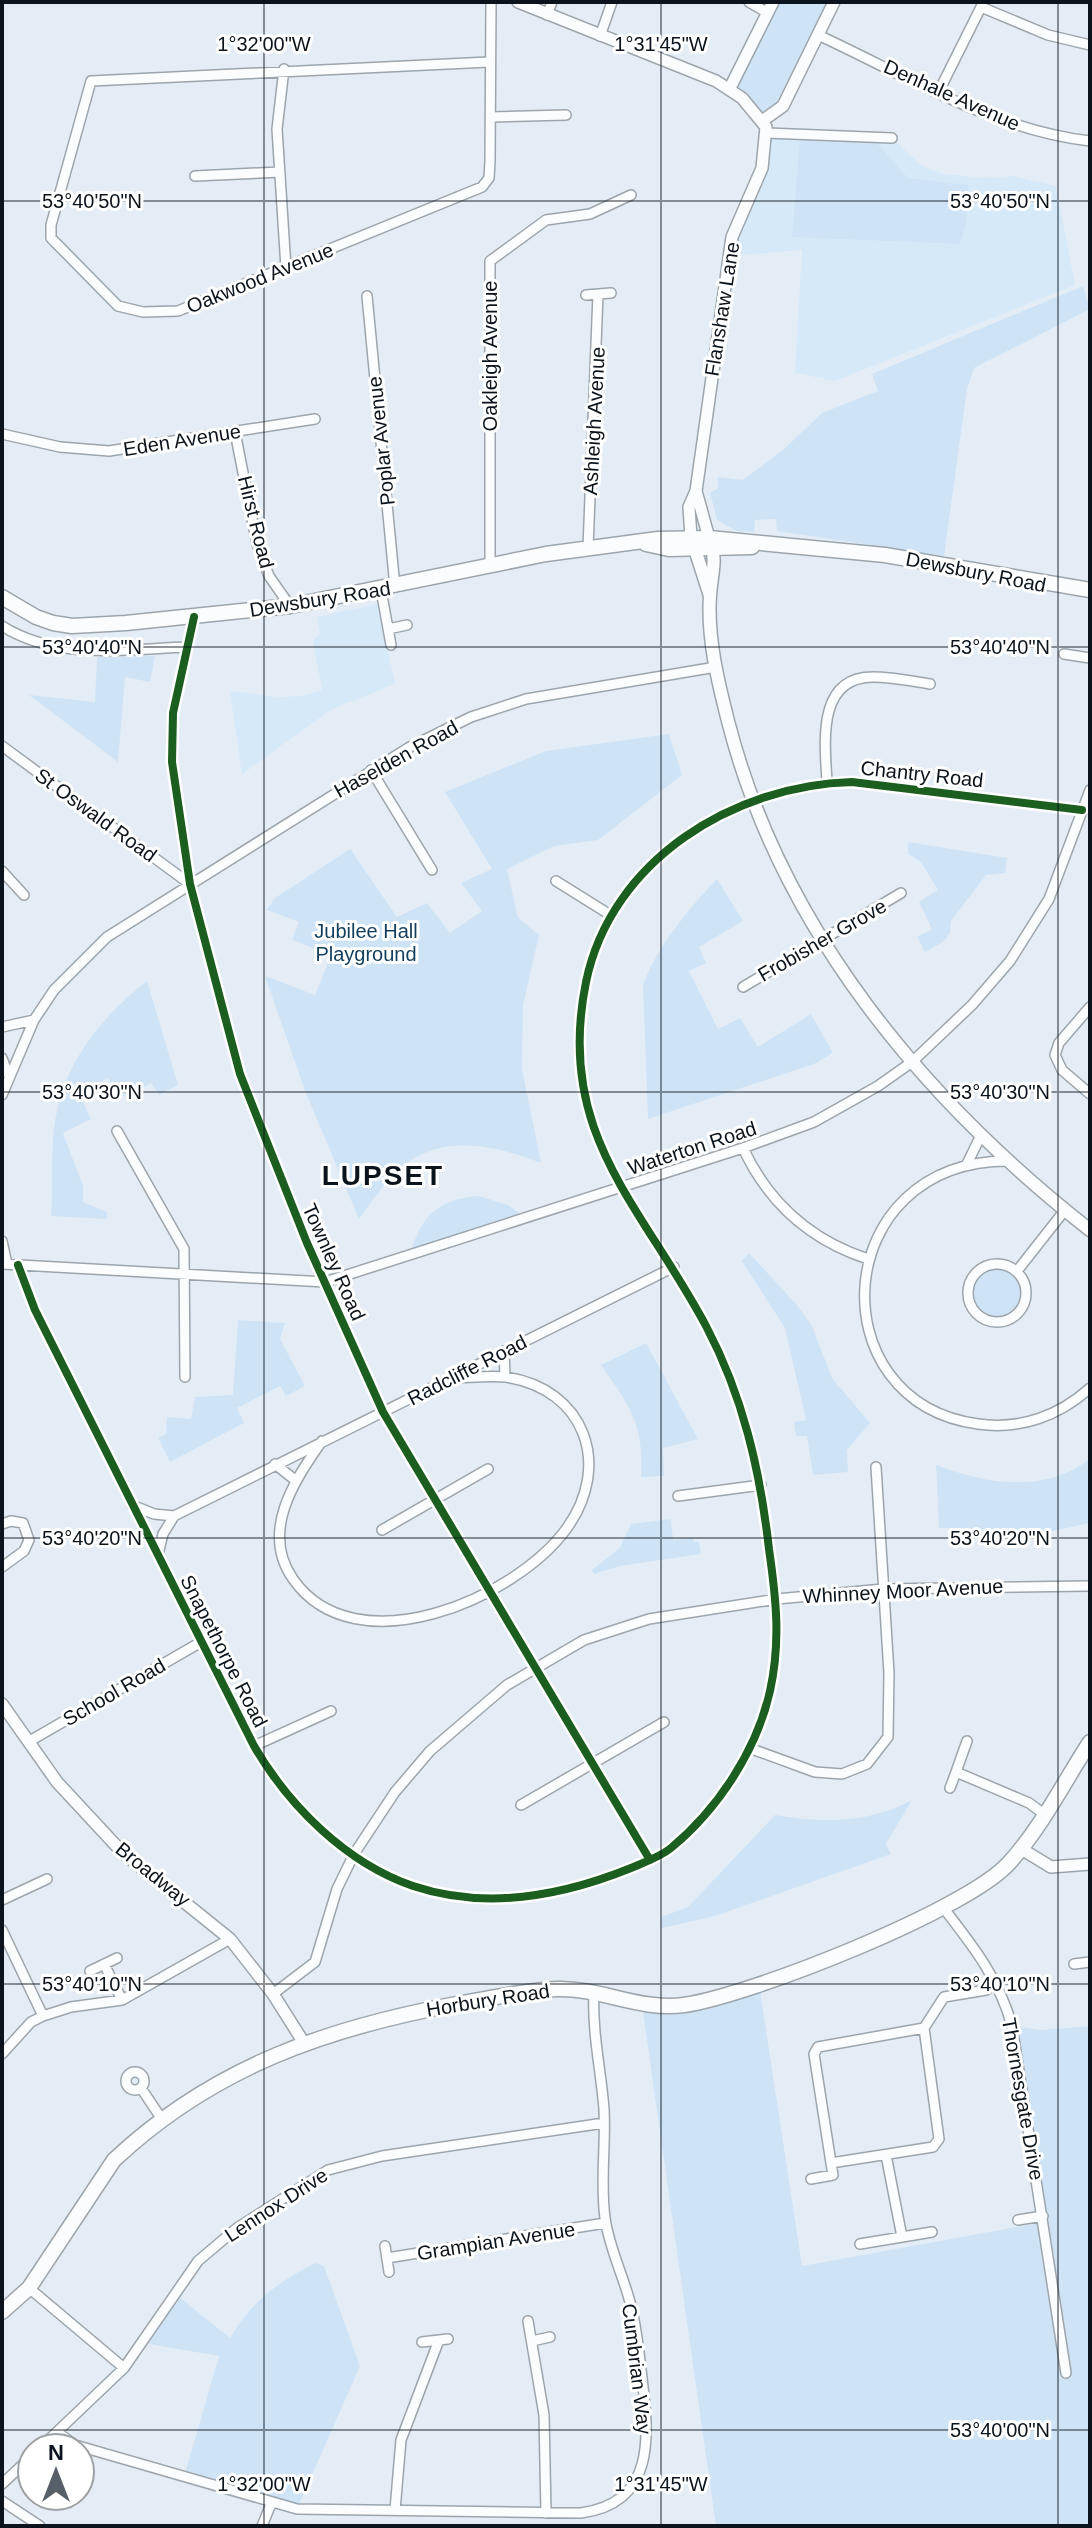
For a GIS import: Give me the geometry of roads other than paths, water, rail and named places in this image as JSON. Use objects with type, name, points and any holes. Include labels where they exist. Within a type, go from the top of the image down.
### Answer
[{"type":"highway","name":"Dewsbury Road","points":[[2,597],[36,617],[72,626],[194,617],[290,606],[388,588],[490,564],[588,548],[642,543],[766,544],[885,555],[1090,590]]},
{"type":"highway","name":"Horbury Road","points":[[2,2312],[29,2288],[98,2179],[132,2143],[248,2065],[304,2043],[404,2014],[530,1991],[563,1989],[648,2005],[698,2002],[759,1984],[848,1951],[942,1906],[996,1875],[1020,1848],[1090,1742]]},
{"type":"main road","points":[[711,543],[710,596],[716,667],[730,727],[754,800],[784,870],[822,940],[868,1008],[912,1062],[1008,1161],[1090,1230]]},
{"type":"main road","points":[[693,544],[710,596]]},
{"type":"street","name":"Oakwood Avenue","points":[[284,69],[91,81],[50,234],[53,242],[112,302],[131,311],[178,311],[487,183],[491,117],[491,2]]},
{"type":"street","points":[[518,2],[679,64],[730,88],[762,121],[767,133],[892,138]]},
{"type":"street","points":[[547,15],[552,2]]},
{"type":"street","points":[[600,36],[612,2]]},
{"type":"street","points":[[730,88],[771,7],[749,2]]},
{"type":"street","points":[[762,121],[783,106],[834,2]]},
{"type":"street","points":[[939,91],[982,4],[1048,35],[1090,45]]},
{"type":"street","name":"Denhale Avenue","points":[[818,35],[1023,128],[1090,141]]},
{"type":"street","points":[[286,268],[277,129],[284,69],[489,62]]},
{"type":"street","points":[[491,117],[566,115]]},
{"type":"street","name":"Flanshaw Lane","points":[[693,544],[689,507],[696,491],[732,237],[762,168],[767,133]]},
{"type":"street","points":[[195,176],[280,172]]},
{"type":"street","name":"Oakleigh Avenue","points":[[490,564],[490,261],[546,220],[590,214],[631,195]]},
{"type":"street","points":[[586,295],[611,293]]},
{"type":"street","name":"Ashleigh Avenue","points":[[588,548],[598,294]]},
{"type":"street","name":"Poplar Avenue","points":[[367,296],[391,645]]},
{"type":"street","name":"Eden Avenue","points":[[2,434],[60,447],[109,451],[315,419]]},
{"type":"street","name":"Hirst Road","points":[[235,432],[257,544],[269,576],[290,606]]},
{"type":"street","name":"Flanshaw Lane","points":[[696,491],[711,543]]},
{"type":"street","name":"Townley Road","points":[[194,617],[179,680],[171,742],[179,831],[240,1074],[325,1282],[383,1412],[650,1860]]},
{"type":"street","points":[[388,629],[407,625]]},
{"type":"street","points":[[2,626],[28,640],[63,649],[188,647]]},
{"type":"street","points":[[1064,654],[1090,658]]},
{"type":"street","name":"Haselden Road","points":[[2,1095],[8,1074],[34,1020],[63,980],[107,937],[371,770],[471,717],[526,699],[716,667]]},
{"type":"street","points":[[827,782],[824,725],[827,711],[842,689],[855,680],[871,677],[930,684]]},
{"type":"street","name":"St Oswald Road","points":[[2,746],[190,884]]},
{"type":"street","points":[[371,770],[432,870]]},
{"type":"street","name":"Chantry Road","points":[[749,1748],[769,1696],[776,1663],[777,1599],[761,1485],[733,1385],[709,1330],[674,1267],[603,1157],[586,1112],[579,1049],[588,975],[612,916],[630,889],[664,852],[692,830],[754,800],[827,782],[877,784],[1082,810]]},
{"type":"street","name":"Waterton Road","points":[[9,1264],[325,1282],[743,1148],[844,1107],[912,1062],[972,1005],[1010,961],[1049,899],[1090,790]]},
{"type":"street","points":[[3,875],[24,895]]},
{"type":"street","points":[[556,881],[612,916]]},
{"type":"street","name":"Frobisher Grove","points":[[743,987],[901,893]]},
{"type":"street","points":[[1090,1007],[1059,1043],[1055,1055],[1062,1070],[1090,1094]]},
{"type":"street","points":[[2,1027],[34,1020]]},
{"type":"street","points":[[2,1058],[8,1074]]},
{"type":"street","points":[[117,1131],[184,1249],[187,1275],[185,1377]]},
{"type":"street","points":[[967,1164],[981,1135]]},
{"type":"street","points":[[743,1148],[764,1186],[793,1218],[821,1239],[868,1259]]},
{"type":"street","points":[[1008,1161],[967,1164],[944,1171],[904,1197],[876,1236],[868,1259],[864,1301],[873,1343],[896,1380],[929,1407],[969,1423],[1012,1425],[1053,1414],[1090,1388]]},
{"type":"street","points":[[1017,1271],[1065,1210]]},
{"type":"street","name":"Snapethorpe Road","points":[[2,1241],[9,1264],[254,1746],[301,1812],[354,1854],[409,1884],[456,1896],[490,1898],[558,1891],[650,1860],[671,1848],[717,1800],[749,1748]]},
{"type":"street","points":[[994,1263],[1017,1271],[1027,1293],[1017,1315],[993,1322],[972,1310],[967,1299],[973,1275],[994,1263]]},
{"type":"street","name":"Radcliffe Road","points":[[174,1516],[674,1267]]},
{"type":"street","points":[[504,1351],[505,1377]]},
{"type":"street","points":[[322,1441],[295,1480],[284,1507],[279,1533],[281,1555],[295,1582],[318,1606],[336,1615],[389,1622],[441,1612],[490,1590],[539,1556],[565,1530],[577,1512],[589,1477],[586,1442],[573,1414],[537,1386],[505,1377],[451,1378]]},
{"type":"street","points":[[275,1464],[295,1480]]},
{"type":"street","points":[[749,1748],[831,1774],[854,1771],[880,1751],[891,1722],[876,1467]]},
{"type":"street","points":[[382,1530],[488,1469]]},
{"type":"street","points":[[678,1496],[761,1485]]},
{"type":"street","points":[[132,1505],[154,1514],[174,1516],[163,1534],[158,1554]]},
{"type":"street","points":[[2,1524],[11,1521],[23,1523],[29,1540],[24,1551],[2,1567]]},
{"type":"street","name":"Whinney Moor Avenue","points":[[273,1994],[315,1962],[337,1889],[354,1854],[395,1792],[430,1751],[477,1708],[536,1667],[584,1640],[649,1619],[777,1599],[883,1589],[1090,1586]]},
{"type":"street","name":"School Road","points":[[28,1742],[201,1642]]},
{"type":"street","name":"Broadway","points":[[2,1704],[57,1782],[122,1852],[230,1939],[273,1994],[304,2043]]},
{"type":"street","points":[[254,1746],[331,1711]]},
{"type":"street","points":[[521,1805],[664,1722]]},
{"type":"street","points":[[950,1788],[967,1741]]},
{"type":"street","points":[[956,1772],[1029,1803],[1044,1814]]},
{"type":"street","points":[[1020,1848],[1051,1867],[1090,1864]]},
{"type":"street","points":[[2,1900],[47,1879]]},
{"type":"street","points":[[8,1882],[14,1894]]},
{"type":"street","name":"Thornesgate Drive","points":[[942,1906],[988,1964],[1012,2026],[1066,2373]]},
{"type":"street","points":[[2,1930],[43,2016]]},
{"type":"street","points":[[2,2054],[31,2022],[71,2007],[122,2000],[230,1939]]},
{"type":"street","points":[[90,1971],[117,1958]]},
{"type":"street","points":[[1074,1964],[1090,1962]]},
{"type":"street","points":[[104,1964],[122,2000]]},
{"type":"street","points":[[831,2163],[933,2147],[939,2139],[924,2028],[944,1997],[986,1990],[996,1983]]},
{"type":"street","name":"Cumbrian Way","points":[[96,2451],[271,2504],[324,2510],[581,2513],[607,2506],[630,2489],[645,2460],[646,2409],[631,2307],[605,2223],[604,2123],[593,2021],[594,1993]]},
{"type":"street","points":[[811,2179],[833,2175],[814,2054],[818,2047],[924,2028]]},
{"type":"street","points":[[141,2088],[163,2121]]},
{"type":"street","name":"Lennox Drive","points":[[57,2432],[124,2368],[198,2261],[237,2228],[328,2170],[382,2156],[604,2123]]},
{"type":"street","points":[[886,2155],[902,2237]]},
{"type":"street","points":[[1018,2220],[1043,2216]]},
{"type":"street","name":"Grampian Avenue","points":[[387,2258],[605,2223]]},
{"type":"street","points":[[860,2244],[932,2232]]},
{"type":"street","name":"Grampian Avenue","points":[[385,2246],[389,2272]]},
{"type":"street","points":[[29,2288],[124,2368]]},
{"type":"street","points":[[528,2321],[544,2415],[546,2513]]},
{"type":"street","points":[[532,2341],[550,2337]]},
{"type":"street","points":[[395,2510],[401,2440],[443,2340],[422,2342]]},
{"type":"street","points":[[2,2501],[40,2526]]},
{"type":"street","points":[[262,2526],[271,2504]]},
{"type":"district","name":"LUPSET","points":[[383,1175]]},
{"type":"park label","name":"Jubilee Hall Playground","points":[[366,942]]}]
